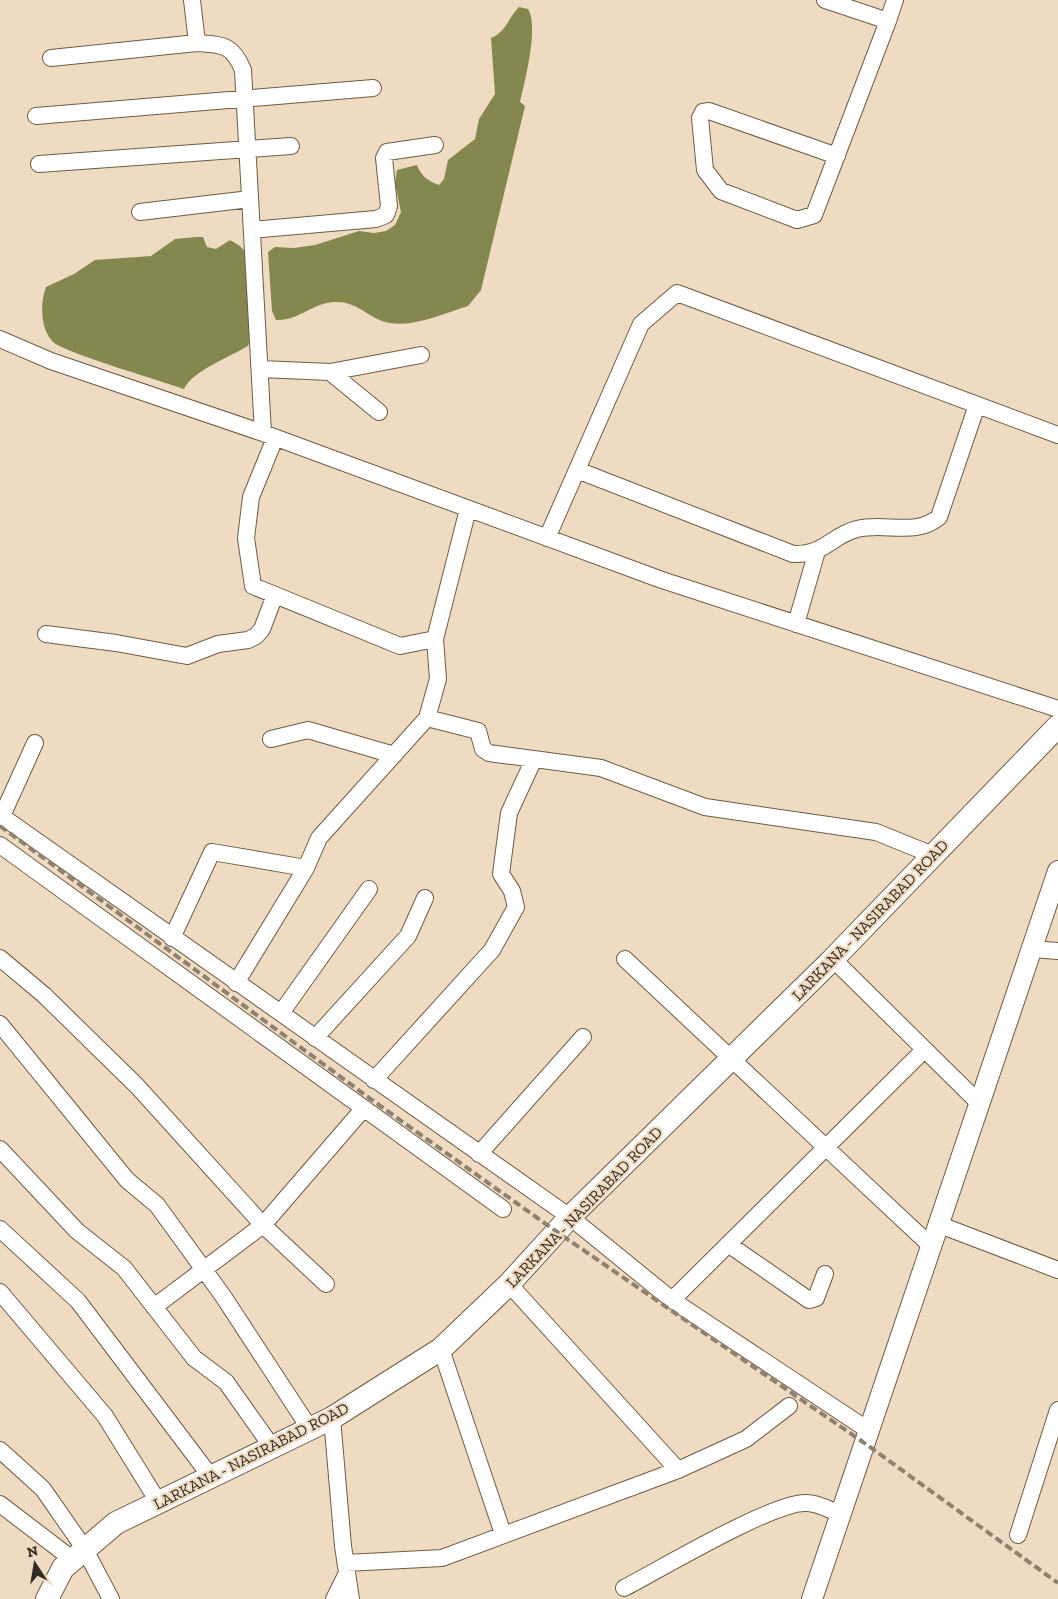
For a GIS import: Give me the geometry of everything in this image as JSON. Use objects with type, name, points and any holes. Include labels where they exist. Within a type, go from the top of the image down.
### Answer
[{"type":"main road","name":"LARKANA - NASIRABAD ROAD","points":[[47,1599],[63,1568],[116,1524],[332,1418],[441,1349],[509,1284],[570,1217],[833,959],[1058,726]]},
{"type":"street","points":[[192,0],[197,43]]},
{"type":"street","points":[[825,0],[888,21]]},
{"type":"street","points":[[837,156],[708,111],[703,112],[700,118],[705,170],[710,180],[721,192],[797,220],[814,215],[837,156],[888,21],[895,0]]},
{"type":"street","points":[[51,58],[197,43],[225,45],[237,56],[242,70],[261,368],[269,435],[250,497],[246,538],[253,586],[400,646],[435,639]]},
{"type":"street","points":[[36,116],[244,97],[373,88]]},
{"type":"street","points":[[252,230],[386,215],[389,206],[384,158],[387,152],[436,145]]},
{"type":"street","points":[[39,164],[291,146]]},
{"type":"street","points":[[140,212],[250,199]]},
{"type":"street","points":[[547,538],[640,324],[677,293],[1058,435]]},
{"type":"street","points":[[0,339],[52,361],[269,435],[662,580],[1058,709]]},
{"type":"street","points":[[261,368],[330,372],[421,355]]},
{"type":"street","points":[[330,372],[378,412]]},
{"type":"street","points":[[577,470],[794,554],[817,551],[855,529],[880,526],[915,529],[929,526],[939,517],[976,405]]},
{"type":"street","points":[[236,984],[306,868],[319,838],[426,718],[438,679],[435,639],[468,509]]},
{"type":"street","points":[[796,624],[817,551]]},
{"type":"street","points":[[46,634],[116,642],[187,656],[218,644],[248,640],[256,636],[262,629],[275,595]]},
{"type":"street","points":[[426,718],[478,731],[483,750],[489,753],[600,768],[705,807],[876,832],[933,855]]},
{"type":"street","points":[[271,739],[308,730],[394,756]]},
{"type":"street","points":[[35,743],[1,816],[236,984],[281,1013],[570,1217],[672,1300],[868,1430]]},
{"type":"street","points":[[374,1080],[492,950],[516,907],[512,891],[501,874],[509,813],[534,759]]},
{"type":"street","points":[[0,845],[502,1209]]},
{"type":"street","points":[[172,938],[212,852],[306,868]]},
{"type":"street","points":[[812,1599],[868,1430],[940,1225],[1058,871]]},
{"type":"street","points":[[281,1013],[369,889]]},
{"type":"street","points":[[315,1038],[408,936],[425,898]]},
{"type":"street","points":[[1033,949],[1058,951]]},
{"type":"street","points":[[0,958],[44,995],[137,1086],[263,1225],[326,1284]]},
{"type":"street","points":[[625,959],[932,1247]]},
{"type":"street","points":[[833,959],[980,1104]]},
{"type":"street","points":[[0,1024],[128,1180],[157,1205],[204,1269],[310,1429]]},
{"type":"street","points":[[479,1154],[584,1037]]},
{"type":"street","points":[[672,1300],[924,1050]]},
{"type":"street","points":[[154,1307],[263,1225],[364,1108]]},
{"type":"street","points":[[0,1149],[77,1230],[124,1268],[194,1358],[226,1382],[272,1447]]},
{"type":"street","points":[[940,1225],[1058,1270]]},
{"type":"street","points":[[0,1229],[78,1301],[211,1477]]},
{"type":"street","points":[[728,1244],[809,1300],[816,1298],[825,1274]]},
{"type":"street","points":[[509,1284],[678,1470]]},
{"type":"street","points":[[0,1292],[105,1416],[159,1503]]},
{"type":"street","points":[[441,1349],[503,1534]]},
{"type":"street","points":[[346,1568],[442,1558],[678,1470],[746,1439],[789,1406]]},
{"type":"street","points":[[1018,1535],[1058,1410]]},
{"type":"street","points":[[332,1418],[346,1568],[351,1599]]},
{"type":"street","points":[[0,1450],[43,1489],[78,1554],[111,1599]]},
{"type":"street","points":[[624,1588],[764,1515],[793,1504],[808,1502],[840,1514]]},
{"type":"street","points":[[0,1504],[78,1554]]},
{"type":"street","points":[[334,1599],[346,1568]]},
{"type":"shaded area","points":[[519,7],[528,9],[532,28],[530,54],[520,102],[525,106],[481,290],[468,306],[436,317],[403,324],[382,321],[355,306],[337,302],[321,305],[292,317],[276,320],[272,311],[268,252],[275,247],[294,248],[315,245],[359,231],[374,233],[386,231],[395,225],[401,212],[395,183],[397,170],[417,165],[425,178],[439,185],[444,179],[448,160],[475,139],[479,119],[495,94],[491,38],[504,28]]},
{"type":"shaded area","points":[[203,237],[207,247],[216,249],[230,240],[240,246],[248,255],[253,329],[248,346],[203,370],[188,382],[184,389],[75,353],[61,347],[49,337],[42,316],[46,287],[74,274],[95,260],[151,256],[175,239]]},
{"type":"railway","points":[[0,826],[372,1100],[557,1232],[863,1442],[1058,1583]]}]
